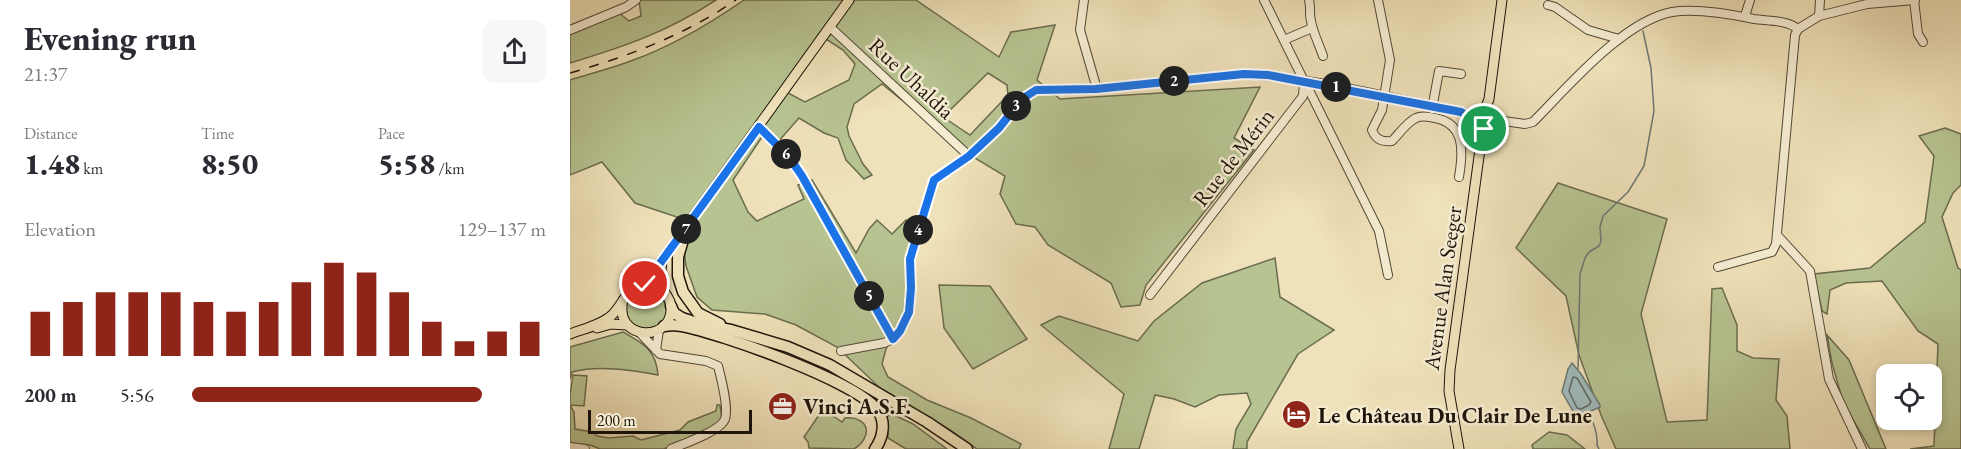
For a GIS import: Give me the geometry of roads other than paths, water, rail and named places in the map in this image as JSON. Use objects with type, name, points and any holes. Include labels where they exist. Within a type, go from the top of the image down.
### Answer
[{"type":"highway","points":[[687,226],[678,256],[678,276],[683,292],[698,313],[731,330]]},
{"type":"highway","points":[[671,306],[674,313],[682,318],[788,347],[830,365],[927,422],[967,449]]},
{"type":"highway","points":[[662,328],[680,325],[729,339],[846,386],[907,417],[956,449]]},
{"type":"highway","points":[[846,386],[867,399],[879,411],[883,424],[882,435],[876,449]]},
{"type":"main road","points":[[570,336],[612,316],[632,289],[645,284],[849,0]]},
{"type":"main road","points":[[1484,119],[1478,116],[1471,118],[1468,123],[1469,128],[1473,132],[1479,132],[1485,127],[1484,119],[1489,99],[1502,0]]},
{"type":"main road","name":"Avenue Alan Seeger","points":[[1458,449],[1449,391],[1450,370],[1480,149],[1479,132]]},
{"type":"main road","points":[[570,336],[611,324],[627,325],[647,334],[662,328],[671,306],[660,279],[662,261]]},
{"type":"main road","points":[[645,284],[663,290]]},
{"type":"main road","points":[[623,300],[621,313],[627,325]]},
{"type":"street","points":[[570,30],[626,7],[636,0]]},
{"type":"street","points":[[1084,0],[1080,30],[1096,89]]},
{"type":"street","points":[[1264,0],[1379,231],[1388,275]]},
{"type":"street","points":[[1309,0],[1312,28],[1323,56]]},
{"type":"street","points":[[1378,0],[1390,53],[1382,110],[1372,130],[1375,137],[1383,142],[1392,141],[1417,117],[1442,119],[1454,128],[1461,140],[1463,153],[1459,177]]},
{"type":"street","points":[[1749,17],[1750,0]]},
{"type":"street","points":[[1819,16],[1820,0]]},
{"type":"street","points":[[1718,267],[1772,252],[1776,244],[1795,35],[1798,28],[1819,16],[1867,4],[1915,0],[1918,34],[1923,42]]},
{"type":"street","points":[[1548,5],[1555,7],[1588,30],[1619,39]]},
{"type":"street","points":[[1484,119],[1525,124],[1533,122],[1619,39],[1652,19],[1671,12],[1688,11],[1749,17],[1791,24],[1798,28]]},
{"type":"street","name":"Rue Uhaldia","points":[[830,27],[969,156]]},
{"type":"street","points":[[1284,40],[1312,28]]},
{"type":"street","points":[[1431,117],[1439,70],[1461,74]]},
{"type":"street","points":[[841,351],[884,343],[893,339],[900,331],[909,312],[910,259],[934,180],[969,156],[999,128],[1022,99],[1036,90],[1096,89],[1244,74],[1268,75],[1461,112],[1471,118]]},
{"type":"street","name":"Rue de Mérin","points":[[1150,295],[1303,96],[1304,81]]},
{"type":"street","points":[[759,127],[789,157],[802,176],[893,339]]},
{"type":"street","points":[[1778,236],[1810,271],[1829,379],[1862,449]]},
{"type":"street","points":[[656,350],[662,328]]},
{"type":"street","points":[[639,332],[660,354],[706,361],[718,366],[726,410],[725,420],[720,426],[671,449]]},
{"type":"street","points":[[570,447],[585,449]]},
{"type":"water","points":[[1572,363],[1600,405],[1580,416],[1574,413],[1562,392],[1568,369]]},
{"type":"waterway","points":[[1578,369],[1580,274],[1585,258],[1589,252],[1599,246],[1603,216],[1628,192],[1644,166],[1654,111],[1651,68],[1643,31]]},
{"type":"waterway","points":[[1588,411],[1595,428],[1599,449]]},
{"type":"railway","points":[[570,73],[614,59],[677,34],[736,0]]},
{"type":"place","name":"Vinci A.S.F.","points":[[782,406]]},
{"type":"place","name":"Le Château Du Clair De Lune","points":[[1297,415]]}]
